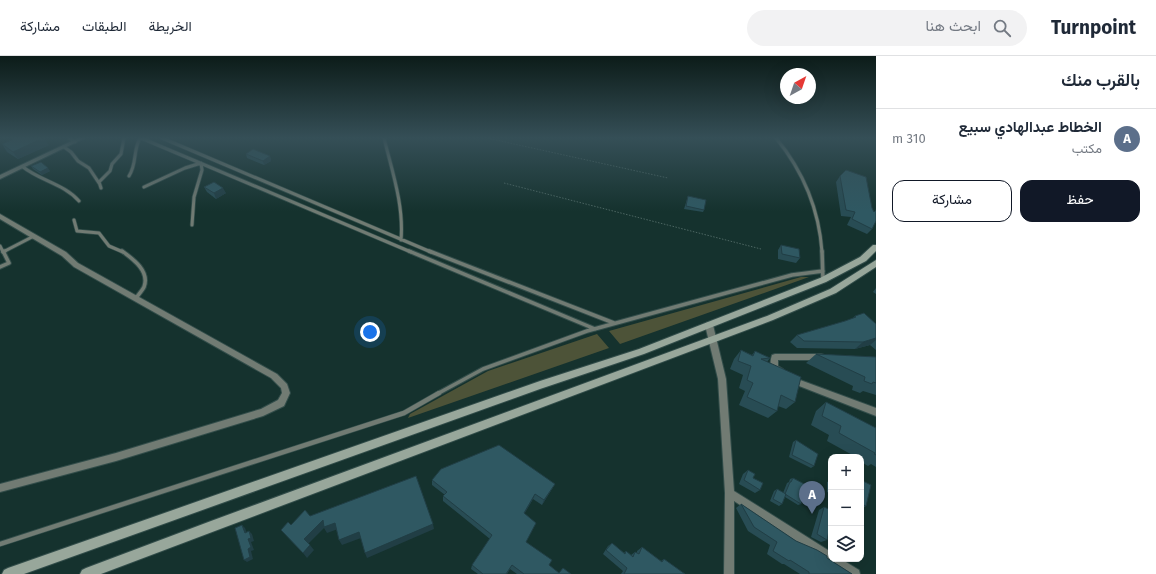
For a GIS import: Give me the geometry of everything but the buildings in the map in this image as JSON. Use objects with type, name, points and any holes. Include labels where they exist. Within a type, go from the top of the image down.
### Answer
[{"type":"main road","points":[[8,574],[540,385],[641,352],[709,325],[863,259],[876,247]]},
{"type":"main road","points":[[86,574],[770,318],[833,292],[876,263]]},
{"type":"street","points":[[0,177],[33,162]]},
{"type":"street","points":[[0,216],[64,254],[76,266],[274,376],[284,386],[286,393],[284,399],[276,407],[264,412],[116,457],[0,488]]},
{"type":"street","points":[[709,325],[722,379],[730,493],[729,574]]},
{"type":"street","points":[[830,357],[775,357],[774,367],[794,381],[876,412]]},
{"type":"street","points":[[730,493],[828,556]]},
{"type":"street","points":[[837,562],[855,574]]},
{"type":"lane","points":[[80,162],[89,168],[100,184],[101,188]]},
{"type":"lane","points":[[100,184],[99,182],[110,172],[114,162]]},
{"type":"lane","points":[[129,176],[134,169],[134,162]]},
{"type":"lane","points":[[219,162],[402,240],[615,323]]},
{"type":"lane","points":[[389,162],[399,204],[403,232],[402,240]]},
{"type":"lane","points":[[0,544],[404,413],[483,369],[595,329],[792,275],[823,276],[815,204],[793,162]]},
{"type":"lane","points":[[144,187],[185,168],[201,163],[595,329]]},
{"type":"lane","points":[[192,225],[195,190],[197,179],[202,170],[201,163]]},
{"type":"lane","points":[[23,167],[33,176],[56,183],[66,188],[79,201]]},
{"type":"lane","points":[[74,220],[77,231],[99,233],[109,246],[121,250],[138,263],[144,276],[144,287],[136,298]]},
{"type":"lane","points":[[3,252],[35,236]]},
{"type":"lane","points":[[0,246],[9,263],[0,267]]},
{"type":"path","points":[[596,162],[668,178]]},
{"type":"path","points":[[504,183],[761,249]]},
{"type":"green space","points":[[801,277],[809,277],[620,344],[609,331]]},
{"type":"green space","points":[[597,334],[609,348],[408,418],[410,414],[488,371]]},
{"type":"place","name":"الخطاط عبدالهادي سبيع","points":[[812,514]]}]
